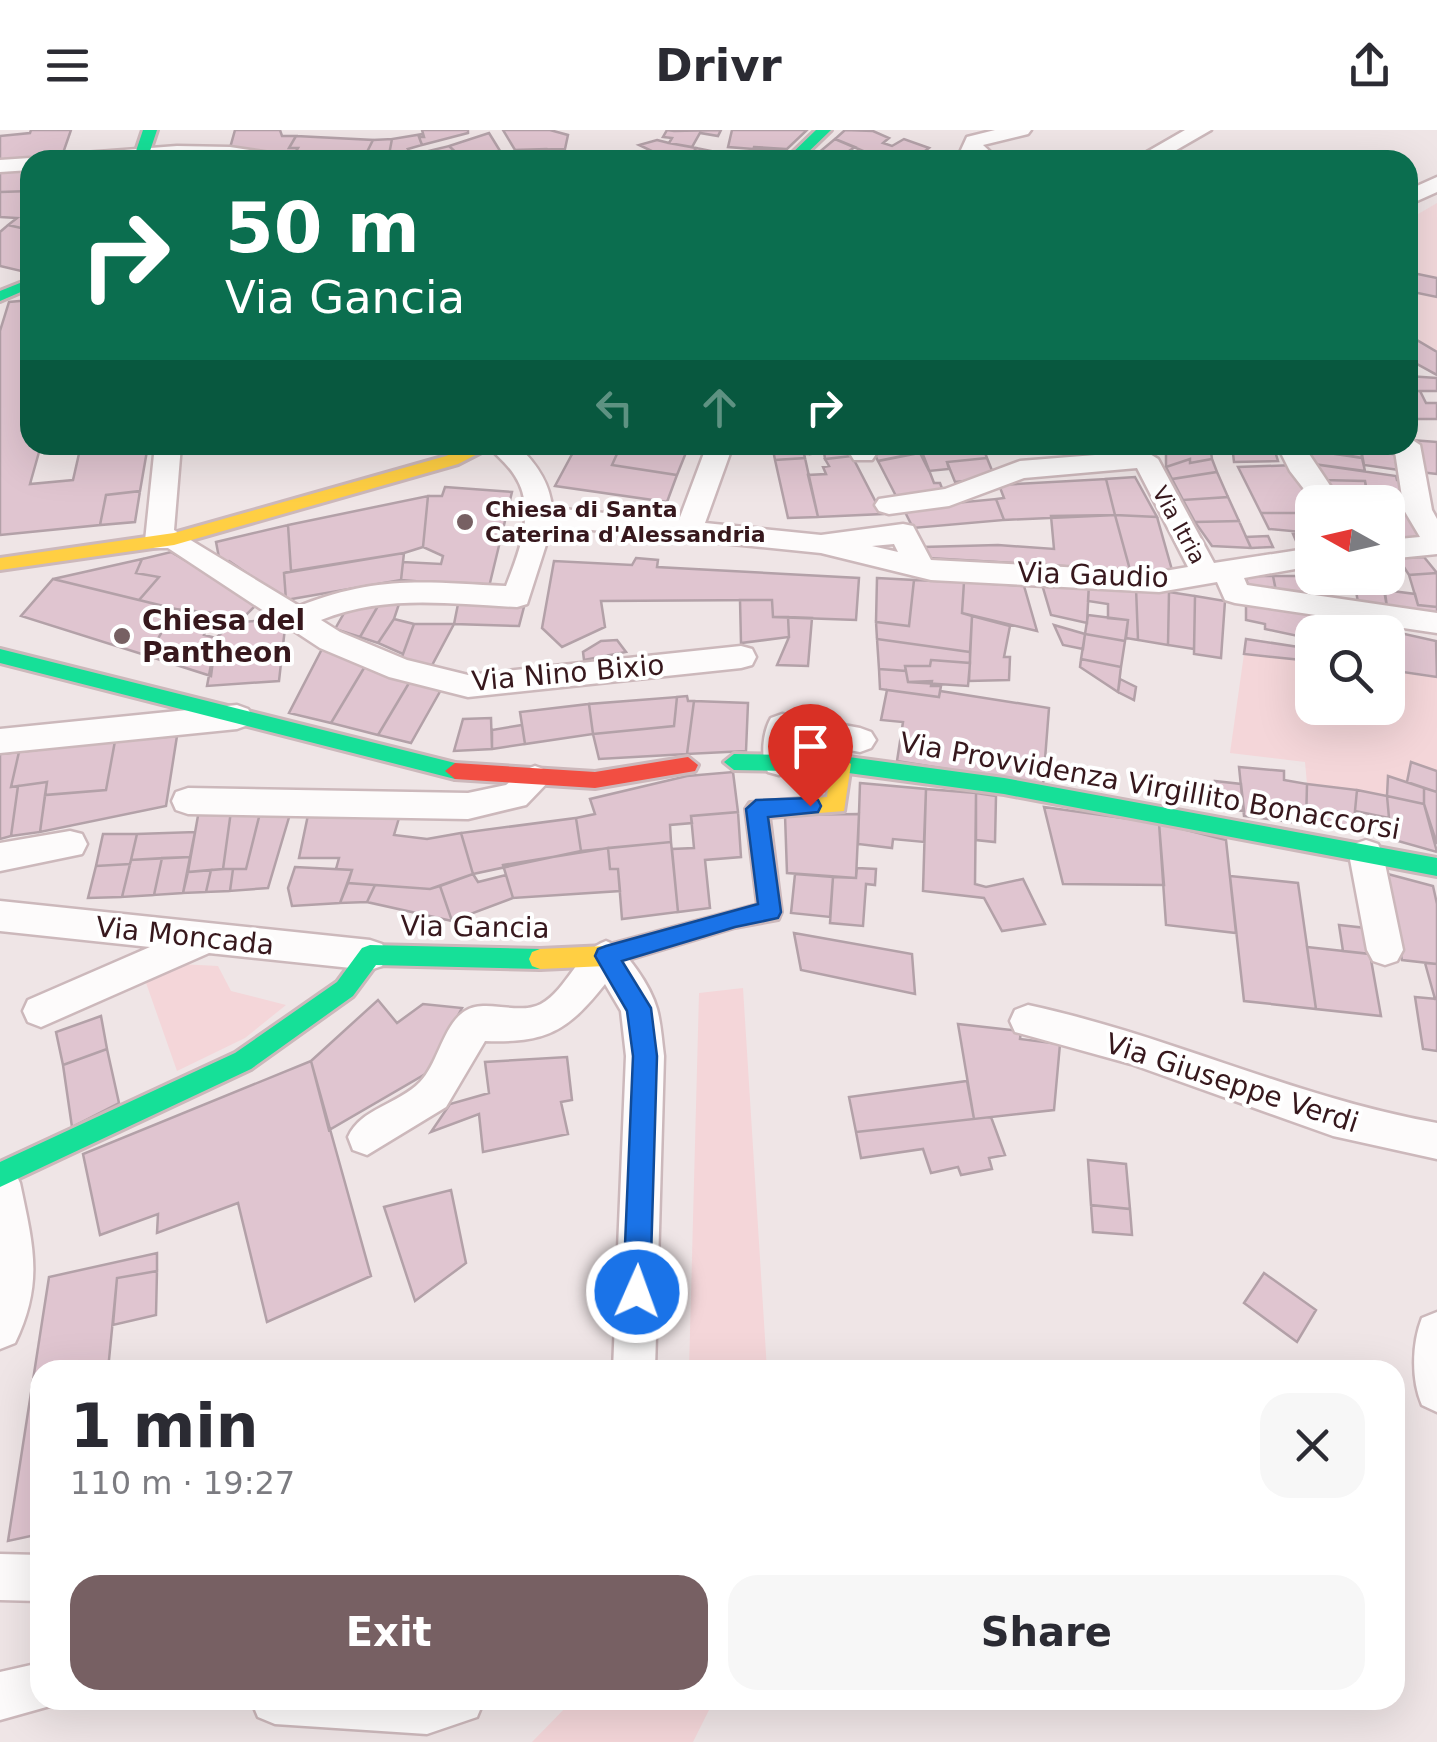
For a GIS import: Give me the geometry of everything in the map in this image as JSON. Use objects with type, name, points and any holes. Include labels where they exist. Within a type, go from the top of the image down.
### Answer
[{"type":"street","points":[[803,150],[824,130]]},
{"type":"street","points":[[971,150],[974,141],[1021,130]]},
{"type":"street","points":[[1162,150],[1201,130]]},
{"type":"street","points":[[166,543],[168,455]]},
{"type":"street","points":[[0,564],[166,543],[464,455]]},
{"type":"street","points":[[296,618],[350,597],[396,591],[517,598],[542,516],[536,488],[523,462],[514,455]]},
{"type":"street","points":[[693,518],[716,455]]},
{"type":"street","points":[[1295,455],[1314,485]]},
{"type":"street","points":[[1405,547],[1437,544],[1418,510],[1410,455]]},
{"type":"street","points":[[889,505],[949,497],[1020,470],[1149,460]]},
{"type":"street","name":"Via Itria","points":[[1149,460],[1223,580]]},
{"type":"street","name":"Via Gaudio","points":[[542,516],[693,518],[924,568],[1159,582],[1223,580],[1295,561]]},
{"type":"street","name":"Via Nino Bixio","points":[[166,543],[330,640],[400,668],[468,686],[741,657]]},
{"type":"street","points":[[1223,580],[1304,607],[1401,615],[1437,623]]},
{"type":"street","points":[[0,656],[460,772],[595,780],[688,765]]},
{"type":"street","points":[[0,741],[238,716]]},
{"type":"street","points":[[734,762],[779,763],[782,726],[850,752]]},
{"type":"street","name":"Via Provvidenza Virgillito Bonaccorsi","points":[[850,752],[1004,786],[1437,867]]},
{"type":"street","name":"Via Gancia","points":[[0,1175],[243,1061],[345,990],[370,955],[507,960],[606,956],[735,918],[770,912],[756,809],[837,805],[850,752]]},
{"type":"street","points":[[188,801],[468,806],[515,796],[534,779]]},
{"type":"street","points":[[0,856],[70,844]]},
{"type":"street","points":[[1366,854],[1385,950]]},
{"type":"street","name":"Via Moncada","points":[[0,916],[370,955]]},
{"type":"street","points":[[40,1011],[204,938]]},
{"type":"street","points":[[367,1137],[433,1094],[475,1024],[528,1027],[556,1017],[606,956],[639,1008],[645,1056],[634,1360]]},
{"type":"street","name":"Via Giuseppe Verdi","points":[[1028,1021],[1186,1066],[1294,1107],[1386,1132],[1437,1140]]},
{"type":"street","points":[[0,1183],[17,1277],[8,1315],[0,1328]]},
{"type":"street","points":[[1437,1333],[1437,1390]]},
{"type":"street","points":[[0,1577],[30,1578]]},
{"type":"street","points":[[0,1696],[30,1688]]},
{"type":"shaded area","points":[[1437,203],[1437,352],[1418,341],[1418,214]]},
{"type":"shaded area","points":[[1244,654],[1295,659],[1295,725],[1405,725],[1405,672],[1437,677],[1437,771],[1411,762],[1407,782],[1388,776],[1387,796],[1307,784],[1305,762],[1230,753]]},
{"type":"shaded area","points":[[179,964],[218,966],[231,991],[286,1005],[245,1038],[177,1071],[145,980]]},
{"type":"shaded area","points":[[743,988],[766,1360],[689,1360],[699,993]]},
{"type":"shaded area","points":[[563,1710],[709,1710],[693,1742],[532,1742]]},
{"type":"building","points":[[71,130],[64,150],[20,150],[20,159],[0,160],[0,136]]},
{"type":"building","points":[[235,130],[280,130],[282,136],[296,136],[289,148],[298,148],[242,150],[230,148]]},
{"type":"building","points":[[422,130],[468,130],[468,133],[422,145]]},
{"type":"building","points":[[503,130],[550,130],[568,135],[565,149],[515,150]]},
{"type":"building","points":[[667,130],[721,130],[718,136],[700,133],[692,147],[669,143],[672,138],[663,137]]},
{"type":"building","points":[[732,130],[807,130],[787,149],[753,149],[728,147]]},
{"type":"building","points":[[845,130],[873,131],[889,138],[883,143],[892,146],[904,139],[929,148],[861,150],[835,139]]},
{"type":"building","points":[[489,133],[500,150],[453,150],[449,146]]},
{"type":"building","points":[[423,134],[424,137],[419,137],[422,145],[409,150],[390,150],[392,139]]},
{"type":"building","points":[[296,136],[373,140],[368,150],[289,148]]},
{"type":"building","points":[[392,139],[390,150],[368,150],[373,140]]},
{"type":"building","points":[[835,139],[855,147],[850,150],[822,150]]},
{"type":"building","points":[[657,140],[696,148],[650,150],[639,145]]},
{"type":"building","points":[[754,147],[787,149],[786,150],[753,150]]},
{"type":"building","points":[[20,169],[20,191],[0,192],[0,170]]},
{"type":"building","points":[[20,191],[20,228],[8,225],[17,218],[0,217],[0,192]]},
{"type":"building","points":[[8,225],[20,228],[20,271],[0,266],[0,232]]},
{"type":"building","points":[[1418,274],[1437,278],[1437,297],[1418,293]]},
{"type":"building","points":[[20,301],[20,455],[38,455],[30,484],[73,480],[79,455],[146,455],[140,491],[106,495],[100,525],[0,535],[0,331],[9,302]]},
{"type":"building","points":[[1418,341],[1437,352],[1437,375],[1418,365]]},
{"type":"building","points":[[1418,377],[1437,378],[1437,391],[1418,391]]},
{"type":"building","points":[[1418,391],[1426,403],[1437,403],[1437,419],[1418,419]]},
{"type":"building","points":[[1418,441],[1437,442],[1437,474],[1420,472],[1415,455]]},
{"type":"building","points":[[572,455],[616,455],[612,465],[677,475],[667,502],[555,486]]},
{"type":"building","points":[[616,455],[685,455],[677,475],[612,465]]},
{"type":"building","points":[[774,455],[805,458],[775,460]]},
{"type":"building","points":[[824,455],[852,456],[825,459]]},
{"type":"building","points":[[875,455],[909,455],[878,461]]},
{"type":"building","points":[[921,455],[987,458],[947,462],[949,469],[929,471]]},
{"type":"building","points":[[923,455],[934,483],[940,483],[943,491],[897,498],[878,461]]},
{"type":"building","points":[[1166,455],[1211,455],[1212,459],[1190,463],[1190,459],[1166,467]]},
{"type":"building","points":[[1233,455],[1276,455],[1278,461],[1234,462]]},
{"type":"building","points":[[1300,455],[1342,455],[1362,458],[1365,471],[1306,463]]},
{"type":"building","points":[[1362,455],[1399,455],[1405,456],[1406,471],[1364,465]]},
{"type":"building","points":[[852,456],[882,514],[818,517],[808,475],[826,474],[823,467],[829,466],[825,459]]},
{"type":"building","points":[[805,458],[818,517],[788,518],[775,460]]},
{"type":"building","points":[[987,458],[995,478],[955,482],[947,462]]},
{"type":"building","points":[[1190,459],[1190,463],[1212,459],[1217,472],[1172,479],[1166,467]]},
{"type":"building","points":[[1306,463],[1396,476],[1397,480],[1407,481],[1409,498],[1405,497],[1405,485],[1322,480]]},
{"type":"building","points":[[1295,465],[1309,485],[1295,485],[1295,513],[1261,513],[1238,467]]},
{"type":"building","points":[[1217,472],[1228,497],[1183,500],[1172,479]]},
{"type":"building","points":[[1135,477],[1157,517],[1115,515],[1106,479]]},
{"type":"building","points":[[1106,479],[1115,515],[1004,520],[996,499],[1004,498],[999,485]]},
{"type":"building","points":[[1322,480],[1365,481],[1366,485],[1327,485]]},
{"type":"building","name":"Chiesa di Santa Caterina d'Alessandria","points":[[445,487],[512,492],[489,587],[401,580],[403,562],[441,564],[443,556],[423,547],[428,496],[442,496]]},
{"type":"building","points":[[140,491],[135,522],[100,525],[106,495]]},
{"type":"building","points":[[428,496],[423,547],[291,571],[288,525]]},
{"type":"building","points":[[1228,497],[1239,521],[1195,522],[1183,500]]},
{"type":"building","points":[[1405,497],[1409,498],[1429,537],[1405,539]]},
{"type":"building","points":[[996,499],[1004,520],[913,528],[903,508]]},
{"type":"building","points":[[1261,513],[1295,513],[1295,531],[1269,529]]},
{"type":"building","points":[[1115,515],[1157,517],[1172,570],[1130,570]]},
{"type":"building","points":[[1115,515],[1130,570],[928,558],[923,547],[998,545],[1054,549],[1051,516]]},
{"type":"building","points":[[1239,521],[1251,548],[1212,546],[1195,522]]},
{"type":"building","points":[[288,525],[291,571],[284,573],[286,600],[229,561],[220,563],[216,542]]},
{"type":"building","points":[[1268,536],[1273,547],[1251,548],[1246,537]]},
{"type":"building","points":[[171,552],[258,603],[246,615],[184,611],[139,600],[159,577],[136,573],[142,559]]},
{"type":"building","points":[[404,553],[401,580],[286,600],[284,573]]},
{"type":"building","points":[[1424,557],[1437,573],[1409,575],[1405,558]]},
{"type":"building","points":[[636,558],[658,560],[657,567],[859,578],[856,620],[773,617],[772,600],[601,601],[605,627],[562,647],[542,628],[554,561],[632,565]]},
{"type":"building","points":[[142,559],[136,573],[159,577],[139,600],[53,579]]},
{"type":"building","points":[[1437,573],[1437,607],[1418,605],[1409,575]]},
{"type":"building","points":[[1246,576],[1273,576],[1277,596],[1249,594]]},
{"type":"building","points":[[1273,576],[1295,576],[1295,595],[1306,595],[1307,599],[1277,596]]},
{"type":"building","points":[[877,578],[914,580],[909,626],[876,622]]},
{"type":"building","name":"Chiesa del Pantheon","points":[[53,579],[175,609],[148,656],[21,616]]},
{"type":"building","points":[[914,580],[964,582],[962,613],[972,616],[970,652],[877,639],[876,622],[909,626]]},
{"type":"building","points":[[1041,581],[1089,584],[1087,623],[1051,615]]},
{"type":"building","points":[[964,582],[1024,586],[1037,631],[962,613]]},
{"type":"building","points":[[1089,584],[1136,588],[1138,640],[1126,638],[1128,620],[1108,618],[1108,604],[1088,601]]},
{"type":"building","points":[[1136,588],[1169,592],[1168,645],[1138,640]]},
{"type":"building","points":[[1169,592],[1195,596],[1194,649],[1168,645]]},
{"type":"building","points":[[1405,593],[1415,594],[1418,605],[1437,607],[1437,613],[1387,607],[1385,595]]},
{"type":"building","points":[[1357,595],[1385,595],[1387,607],[1358,603]]},
{"type":"building","points":[[1195,596],[1225,601],[1221,658],[1194,654]]},
{"type":"building","points":[[382,599],[360,637],[335,629],[351,601]]},
{"type":"building","points":[[382,599],[400,601],[394,619],[378,643],[360,637]]},
{"type":"building","points":[[740,600],[772,600],[773,617],[788,617],[789,637],[741,643]]},
{"type":"building","points":[[1246,601],[1314,615],[1295,615],[1295,635],[1246,620]]},
{"type":"building","points":[[458,604],[524,607],[519,626],[454,624]]},
{"type":"building","points":[[175,609],[214,613],[204,635],[216,638],[211,676],[148,656]]},
{"type":"building","points":[[1088,615],[1128,620],[1125,641],[1085,634]]},
{"type":"building","points":[[972,616],[1010,626],[1004,657],[1010,657],[1009,680],[969,681]]},
{"type":"building","points":[[788,617],[812,618],[808,666],[777,665],[789,637]]},
{"type":"building","points":[[394,619],[414,624],[403,654],[378,643]]},
{"type":"building","points":[[254,621],[262,630],[285,628],[279,681],[207,686],[216,638],[232,623]]},
{"type":"building","points":[[414,624],[454,624],[430,669],[400,662]]},
{"type":"building","points":[[1054,625],[1085,634],[1083,649],[1063,645]]},
{"type":"building","points":[[1085,634],[1125,641],[1121,667],[1081,659]]},
{"type":"building","points":[[1405,634],[1436,641],[1437,677],[1405,672]]},
{"type":"building","points":[[877,639],[970,652],[970,663],[931,660],[930,666],[905,666],[906,671],[879,669]]},
{"type":"building","points":[[1246,639],[1295,646],[1295,659],[1244,654]]},
{"type":"building","points":[[617,640],[626,652],[584,660],[583,652],[601,641]]},
{"type":"building","points":[[322,649],[367,663],[331,723],[289,713]]},
{"type":"building","points":[[1081,659],[1121,667],[1118,692],[1080,667]]},
{"type":"building","points":[[931,660],[970,663],[968,686],[908,682],[905,666],[930,666]]},
{"type":"building","points":[[367,663],[412,678],[378,735],[331,723]]},
{"type":"building","points":[[879,669],[906,671],[908,682],[932,681],[931,686],[941,686],[939,697],[880,689]]},
{"type":"building","points":[[412,678],[442,688],[411,743],[378,735]]},
{"type":"building","points":[[1120,679],[1136,687],[1134,700],[1118,692]]},
{"type":"building","points":[[887,690],[939,697],[940,691],[1049,708],[1043,785],[897,761],[903,722],[881,720]]},
{"type":"building","points":[[687,696],[688,701],[694,701],[687,754],[599,759],[593,734],[674,726],[677,697]]},
{"type":"building","points":[[677,697],[674,726],[593,734],[589,704]]},
{"type":"building","points":[[694,701],[748,703],[746,751],[687,754]]},
{"type":"building","points":[[589,704],[593,734],[525,744],[520,712]]},
{"type":"building","points":[[491,718],[492,749],[454,751],[463,719]]},
{"type":"building","points":[[522,725],[525,744],[492,749],[492,730]]},
{"type":"building","points":[[177,736],[166,806],[40,832],[45,795],[106,790],[115,741]]},
{"type":"building","points":[[115,741],[106,790],[45,795],[47,782],[11,787],[19,752]]},
{"type":"building","points":[[19,752],[11,787],[18,786],[11,836],[0,839],[0,754]]},
{"type":"building","points":[[1411,762],[1437,771],[1437,792],[1407,782]]},
{"type":"building","points":[[1239,767],[1284,771],[1284,780],[1307,784],[1306,824],[1244,816]]},
{"type":"building","points":[[733,772],[738,812],[691,816],[692,823],[670,825],[671,842],[581,851],[576,818],[595,814],[590,799],[687,776]]},
{"type":"building","points":[[1388,776],[1424,788],[1424,804],[1387,796]]},
{"type":"building","points":[[1215,781],[1241,784],[1244,811],[1218,808]]},
{"type":"building","points":[[47,782],[40,832],[11,836],[18,786]]},
{"type":"building","points":[[860,783],[926,789],[924,842],[893,839],[892,848],[858,844]]},
{"type":"building","points":[[1307,784],[1357,790],[1353,831],[1306,824]]},
{"type":"building","points":[[1424,788],[1437,792],[1437,844],[1424,804]]},
{"type":"building","points":[[926,789],[976,793],[975,884],[986,887],[1023,879],[1045,924],[1002,931],[984,898],[923,891]]},
{"type":"building","points":[[1357,790],[1387,796],[1389,818],[1355,811]]},
{"type":"building","points":[[976,793],[996,796],[995,842],[976,840]]},
{"type":"building","points":[[1387,796],[1424,804],[1437,852],[1391,839]]},
{"type":"building","points":[[1044,807],[1159,823],[1164,885],[1063,884]]},
{"type":"building","points":[[199,810],[231,811],[223,869],[188,872]]},
{"type":"building","points":[[231,811],[260,813],[246,869],[223,869]]},
{"type":"building","points":[[738,812],[741,857],[705,860],[710,908],[678,912],[672,849],[694,848],[691,816]]},
{"type":"building","points":[[260,813],[290,814],[268,888],[230,891],[233,869],[246,869]]},
{"type":"building","points":[[859,814],[856,878],[787,873],[785,815]]},
{"type":"building","points":[[308,815],[399,818],[394,835],[427,839],[461,833],[473,874],[430,889],[348,883],[352,870],[336,869],[339,858],[299,858]]},
{"type":"building","points":[[576,818],[581,851],[473,874],[461,833]]},
{"type":"building","points":[[1159,823],[1226,840],[1236,933],[1166,925]]},
{"type":"building","points":[[195,832],[190,857],[131,860],[137,834]]},
{"type":"building","points":[[103,834],[137,834],[130,864],[96,866]]},
{"type":"building","points":[[671,842],[678,912],[622,919],[618,869],[610,869],[608,848]]},
{"type":"building","points":[[608,848],[610,869],[618,869],[620,891],[513,898],[503,865]]},
{"type":"building","points":[[190,857],[183,893],[154,895],[162,858]]},
{"type":"building","points":[[162,858],[154,895],[122,897],[131,860]]},
{"type":"building","points":[[130,864],[122,897],[88,898],[96,866]]},
{"type":"building","points":[[295,867],[352,870],[340,903],[292,906],[288,888]]},
{"type":"building","points":[[857,868],[876,869],[875,885],[866,884],[863,926],[830,923],[833,877],[856,878]]},
{"type":"building","points":[[233,869],[230,891],[206,892],[211,870]]},
{"type":"building","points":[[211,870],[206,892],[183,893],[188,872]]},
{"type":"building","points":[[1384,873],[1433,886],[1437,904],[1437,964],[1402,960]]},
{"type":"building","points":[[473,874],[478,882],[506,875],[513,898],[452,921],[440,886]]},
{"type":"building","points":[[795,874],[833,877],[830,917],[791,913]]},
{"type":"building","points":[[1230,876],[1298,883],[1316,1009],[1244,1001]]},
{"type":"building","points":[[348,883],[375,885],[367,902],[340,903]]},
{"type":"building","points":[[375,885],[430,889],[440,886],[452,921],[367,902]]},
{"type":"building","points":[[1339,925],[1366,928],[1370,954],[1343,951]]},
{"type":"building","points":[[794,933],[912,954],[915,994],[801,970]]},
{"type":"building","points":[[1307,947],[1370,954],[1381,1016],[1316,1009]]},
{"type":"building","points":[[1425,963],[1437,964],[1437,999],[1435,999]]},
{"type":"building","points":[[1415,997],[1437,999],[1437,1051],[1423,1049]]},
{"type":"building","points":[[378,1000],[397,1023],[423,1004],[462,1008],[427,1073],[329,1130],[311,1061]]},
{"type":"building","points":[[101,1016],[107,1049],[63,1065],[56,1032]]},
{"type":"building","points":[[958,1024],[1021,1031],[1020,1039],[1060,1044],[1054,1110],[974,1119]]},
{"type":"building","points":[[107,1049],[119,1103],[72,1127],[63,1065]]},
{"type":"building","points":[[567,1057],[572,1100],[561,1102],[568,1134],[483,1152],[479,1114],[431,1132],[450,1104],[489,1093],[485,1062]]},
{"type":"building","points":[[311,1061],[371,1276],[267,1322],[238,1203],[157,1233],[158,1214],[100,1235],[83,1154]]},
{"type":"building","points":[[967,1081],[974,1119],[856,1132],[849,1097]]},
{"type":"building","points":[[991,1117],[1005,1155],[989,1158],[992,1169],[961,1175],[958,1167],[931,1173],[923,1149],[861,1158],[856,1132]]},
{"type":"building","points":[[1088,1160],[1126,1164],[1130,1209],[1091,1205]]},
{"type":"building","points":[[451,1190],[466,1263],[415,1301],[384,1207]]},
{"type":"building","points":[[1091,1205],[1130,1209],[1132,1235],[1093,1232]]},
{"type":"building","points":[[157,1253],[157,1271],[117,1278],[109,1360],[36,1360],[49,1277]]},
{"type":"building","points":[[157,1271],[156,1315],[113,1325],[117,1278]]},
{"type":"building","points":[[1264,1273],[1316,1310],[1297,1342],[1244,1303]]},
{"type":"building","points":[[30,1399],[30,1536],[8,1541]]},
{"type":"traffic: fast","points":[[143,150],[150,130]]},
{"type":"traffic: fast","points":[[803,150],[824,130]]},
{"type":"traffic: fast","points":[[0,296],[20,287]]},
{"type":"traffic: fast","points":[[0,656],[455,771]]},
{"type":"traffic: fast","points":[[734,762],[841,764],[1004,786],[1437,867]]},
{"type":"traffic: fast","points":[[0,1175],[243,1061],[345,989],[370,955],[540,959]]},
{"type":"traffic: slow","points":[[0,564],[174,539],[464,455]]},
{"type":"traffic: slow","points":[[540,959],[606,956],[735,918],[770,912],[757,809],[837,805],[841,764]]},
{"type":"traffic: jam","points":[[455,771],[595,780],[688,765]]},
{"type":"place","name":"Chiesa di Santa Caterina d'Alessandria","points":[[465,522]]},
{"type":"place","name":"Chiesa del Pantheon","points":[[122,636]]},
{"type":"route","points":[[637,1292],[645,1056],[639,1008],[606,956],[735,918],[770,912],[756,809],[810,806]]}]
